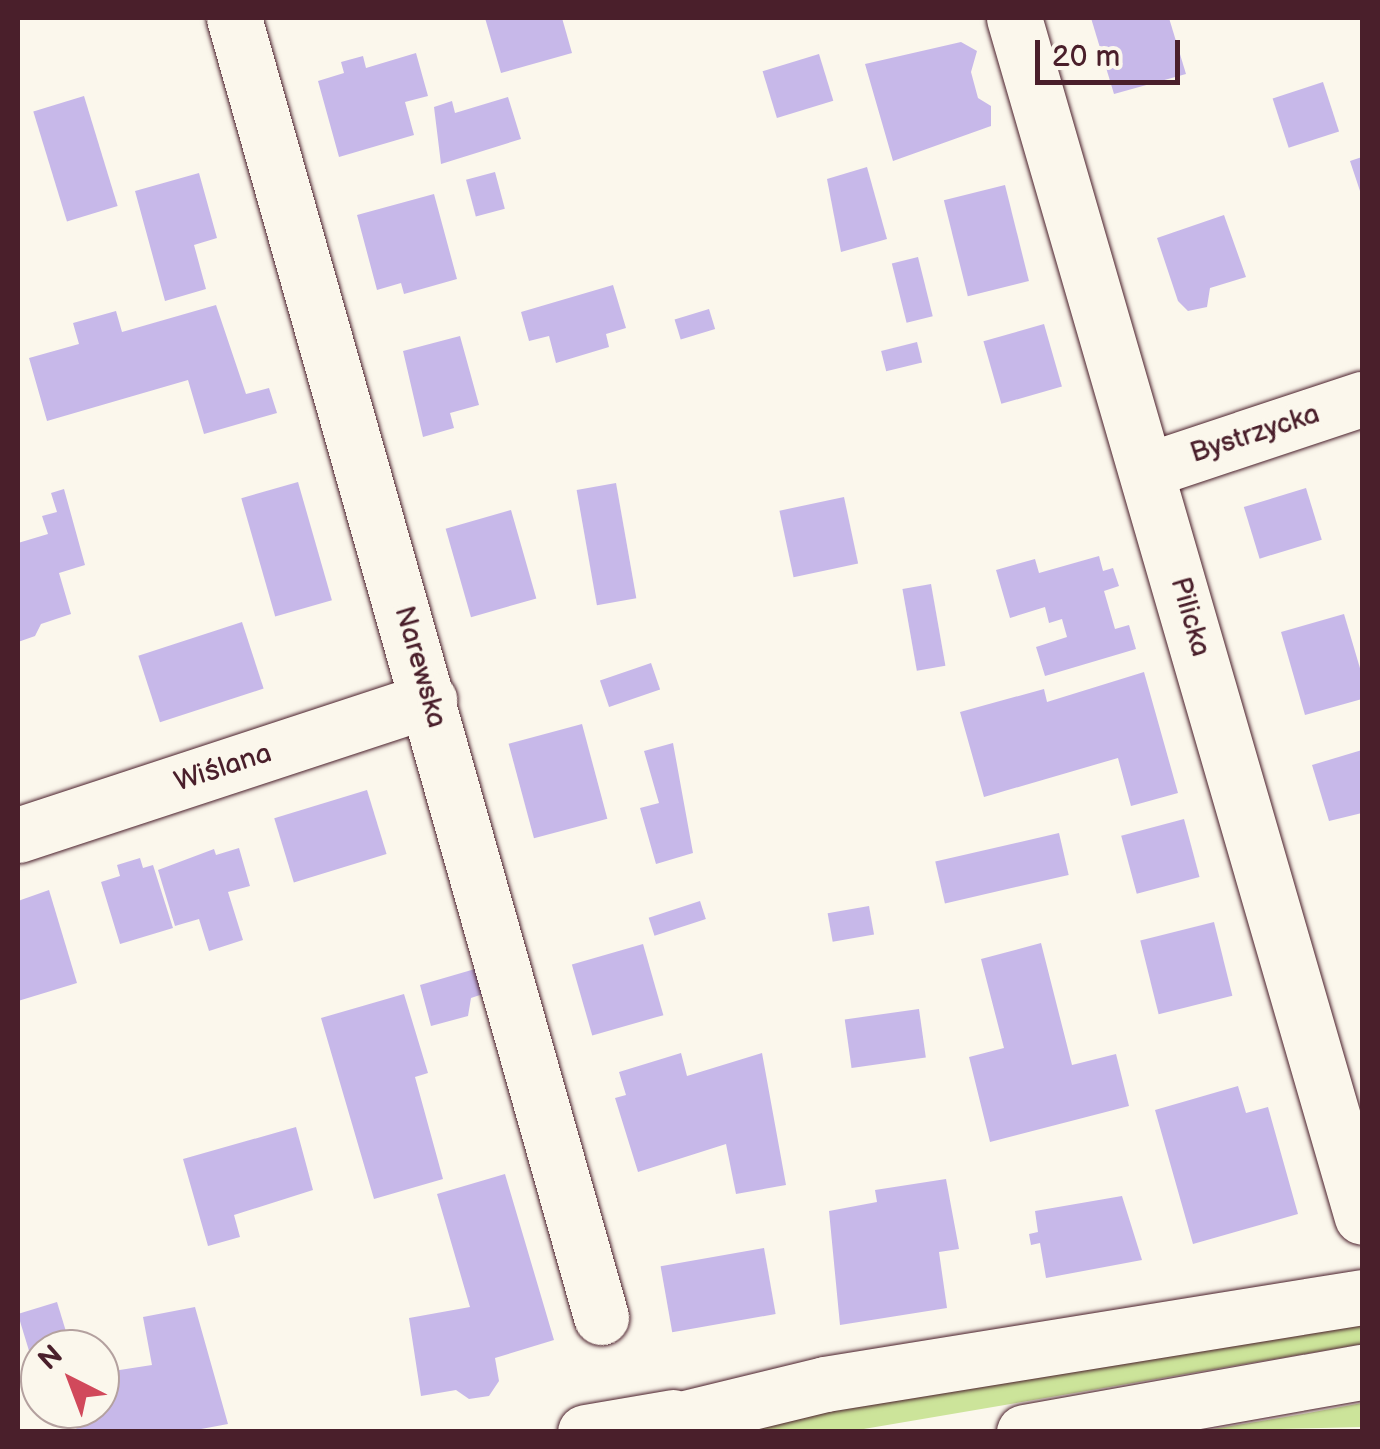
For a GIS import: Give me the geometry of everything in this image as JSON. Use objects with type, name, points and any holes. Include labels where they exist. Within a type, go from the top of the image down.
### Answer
[{"type":"street","name":"Narewska","points":[[234,18],[601,1318]]},
{"type":"street","name":"Pilicka","points":[[1014,18],[1362,1217]]},
{"type":"street","name":"Bystrzycka","points":[[1148,470],[1362,399]]},
{"type":"street","name":"Wiślana","points":[[18,836],[429,700]]},
{"type":"street","points":[[585,1432],[690,1414],[824,1384],[1362,1296]]},
{"type":"street","points":[[1024,1432],[1362,1372]]},
{"type":"street","points":[[628,1432],[690,1414]]},
{"type":"green space","points":[[1362,1323],[1362,1344],[852,1431],[697,1432]]},
{"type":"green space","points":[[1362,1403],[1362,1427],[1201,1431],[1303,1414]]},
{"type":"building","points":[[485,18],[562,18],[572,53],[501,73]]},
{"type":"building","points":[[1091,18],[1169,18],[1186,74],[1114,94]]},
{"type":"building","points":[[961,42],[977,51],[971,72],[978,98],[991,106],[991,126],[893,161],[865,64]]},
{"type":"building","points":[[416,53],[428,96],[405,102],[414,135],[339,157],[318,81],[344,73],[341,62],[363,56],[366,68]]},
{"type":"building","points":[[819,54],[833,101],[777,118],[763,71]]},
{"type":"building","points":[[1323,82],[1339,131],[1289,148],[1273,98]]},
{"type":"building","points":[[84,96],[118,206],[67,221],[33,111]]},
{"type":"building","points":[[508,97],[521,139],[441,164],[434,107],[452,101],[455,113]]},
{"type":"building","points":[[1362,157],[1362,197],[1350,161]]},
{"type":"building","points":[[867,167],[887,239],[841,252],[827,179]]},
{"type":"building","points":[[495,172],[505,209],[476,216],[466,180]]},
{"type":"building","points":[[199,173],[217,238],[194,245],[206,289],[165,301],[135,191]]},
{"type":"building","points":[[1005,185],[1029,281],[968,296],[944,200]]},
{"type":"building","points":[[434,194],[457,279],[404,294],[401,283],[377,290],[357,215]]},
{"type":"building","points":[[1224,215],[1246,277],[1210,288],[1207,307],[1188,311],[1178,301],[1157,238]]},
{"type":"building","points":[[918,257],[933,316],[907,323],[892,264]]},
{"type":"building","points":[[613,285],[626,328],[606,334],[609,347],[556,363],[549,336],[529,341],[521,312]]},
{"type":"building","points":[[216,305],[246,394],[269,388],[277,413],[204,434],[188,380],[47,421],[29,358],[79,344],[73,323],[116,311],[122,332]]},
{"type":"building","points":[[709,309],[715,329],[681,340],[675,320]]},
{"type":"building","points":[[1044,324],[1062,386],[1001,404],[983,341]]},
{"type":"building","points":[[460,336],[479,405],[450,413],[454,428],[423,437],[403,351]]},
{"type":"building","points":[[917,342],[922,362],[886,371],[881,351]]},
{"type":"building","points":[[298,482],[332,600],[275,616],[241,498]]},
{"type":"building","points":[[616,483],[636,598],[597,605],[577,490]]},
{"type":"building","points":[[1306,488],[1322,540],[1260,559],[1244,507]]},
{"type":"building","points":[[64,489],[85,565],[59,573],[71,614],[41,624],[35,636],[18,642],[18,543],[48,534],[42,516],[57,512],[51,493]]},
{"type":"building","points":[[844,497],[858,564],[794,577],[779,511]]},
{"type":"building","points":[[511,510],[536,598],[471,617],[446,529]]},
{"type":"building","points":[[1099,556],[1103,571],[1113,568],[1119,586],[1104,591],[1115,629],[1129,625],[1136,649],[1045,676],[1036,647],[1067,637],[1062,619],[1049,623],[1045,607],[1010,618],[996,570],[1035,559],[1039,573]]},
{"type":"building","points":[[931,584],[945,666],[917,671],[902,589]]},
{"type":"building","points":[[1344,614],[1362,675],[1362,699],[1305,715],[1281,632]]},
{"type":"building","points":[[242,622],[264,689],[160,722],[138,656]]},
{"type":"building","points":[[651,663],[660,689],[609,707],[600,681]]},
{"type":"building","points":[[1144,672],[1178,793],[1131,806],[1118,758],[984,797],[960,712],[1044,689],[1047,702]]},
{"type":"building","points":[[582,724],[607,819],[534,838],[509,744]]},
{"type":"building","points":[[673,743],[693,853],[656,864],[640,808],[659,803],[644,751]]},
{"type":"building","points":[[1362,750],[1362,813],[1329,821],[1312,765]]},
{"type":"building","points":[[367,790],[387,854],[294,882],[274,818]]},
{"type":"building","points":[[1184,819],[1200,877],[1137,894],[1121,836]]},
{"type":"building","points":[[1059,833],[1069,875],[945,903],[935,862]]},
{"type":"building","points":[[239,848],[250,886],[228,892],[243,940],[209,951],[199,919],[175,926],[158,870],[214,849],[216,855]]},
{"type":"building","points":[[140,858],[143,868],[153,865],[173,928],[120,944],[101,882],[120,876],[117,865]]},
{"type":"building","points":[[49,890],[77,983],[18,1001],[18,901]]},
{"type":"building","points":[[700,901],[706,919],[655,936],[649,918]]},
{"type":"building","points":[[869,906],[874,935],[833,942],[828,913]]},
{"type":"building","points":[[1214,922],[1232,996],[1159,1014],[1140,940]]},
{"type":"building","points":[[1041,943],[1072,1065],[1116,1054],[1129,1106],[990,1142],[969,1057],[1004,1048],[981,959]]},
{"type":"building","points":[[643,944],[663,1015],[592,1036],[572,964]]},
{"type":"building","points":[[475,969],[483,994],[471,998],[468,1016],[431,1026],[420,985]]},
{"type":"building","points":[[404,994],[428,1073],[415,1077],[443,1179],[374,1199],[321,1018]]},
{"type":"building","points":[[919,1009],[926,1058],[852,1068],[845,1019]]},
{"type":"building","points":[[681,1053],[687,1076],[762,1053],[786,1185],[736,1194],[726,1144],[638,1172],[615,1098],[626,1095],[619,1072]]},
{"type":"building","points":[[1238,1086],[1246,1113],[1268,1107],[1298,1214],[1193,1244],[1155,1110]]},
{"type":"building","points":[[296,1127],[313,1190],[234,1215],[240,1237],[208,1246],[183,1159]]},
{"type":"building","points":[[505,1174],[554,1340],[495,1358],[499,1381],[489,1396],[469,1399],[456,1390],[421,1396],[409,1318],[470,1307],[437,1194]]},
{"type":"building","points":[[946,1179],[959,1249],[939,1252],[947,1308],[840,1325],[829,1211],[877,1202],[875,1190]]},
{"type":"building","points":[[1122,1196],[1142,1260],[1046,1278],[1040,1243],[1031,1245],[1029,1234],[1038,1232],[1035,1211]]},
{"type":"building","points":[[764,1248],[776,1314],[672,1332],[661,1266]]},
{"type":"building","points":[[57,1302],[65,1329],[22,1329],[18,1314]]},
{"type":"building","points":[[195,1307],[228,1424],[185,1432],[77,1432],[76,1429],[120,1429],[120,1370],[152,1365],[143,1317]]}]
